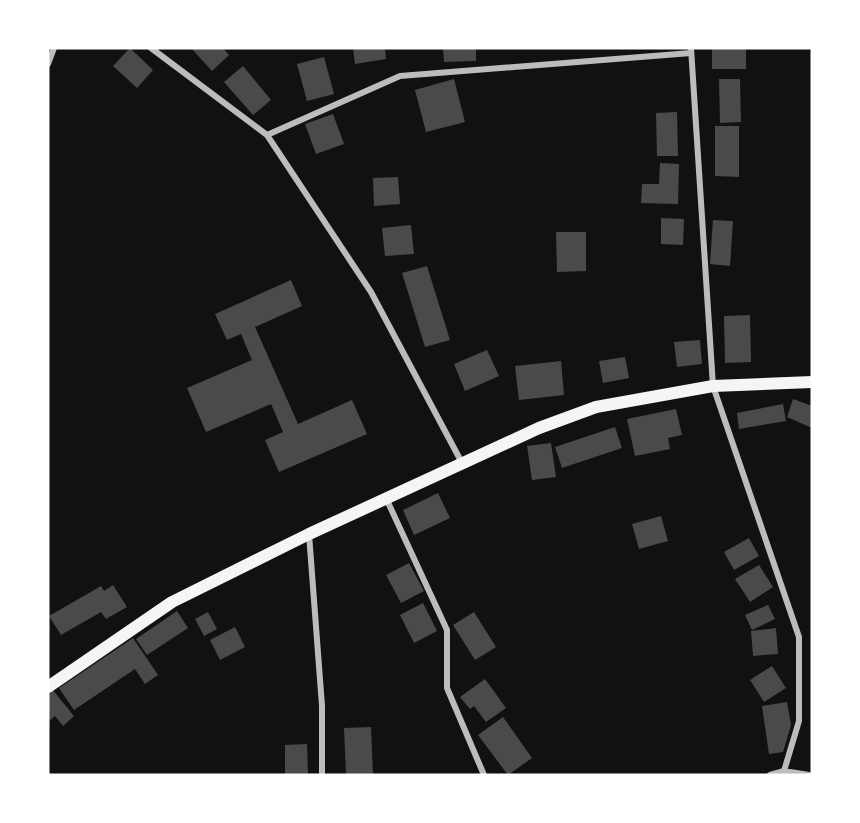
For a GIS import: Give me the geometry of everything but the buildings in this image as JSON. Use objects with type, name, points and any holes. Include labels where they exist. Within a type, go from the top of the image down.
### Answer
[{"type":"main road","points":[[48,687],[172,602],[309,534],[539,428],[596,407],[713,386],[812,382]]},
{"type":"street","points":[[48,64],[54,48]]},
{"type":"street","points":[[151,48],[267,135],[371,292],[462,463]]},
{"type":"street","points":[[267,135],[400,76],[691,51],[713,386],[799,637],[799,721],[784,771]]},
{"type":"street","points":[[386,498],[447,630],[447,688],[484,775]]},
{"type":"street","points":[[309,534],[322,706],[322,775]]},
{"type":"street","points":[[770,775],[784,771],[810,775]]}]
